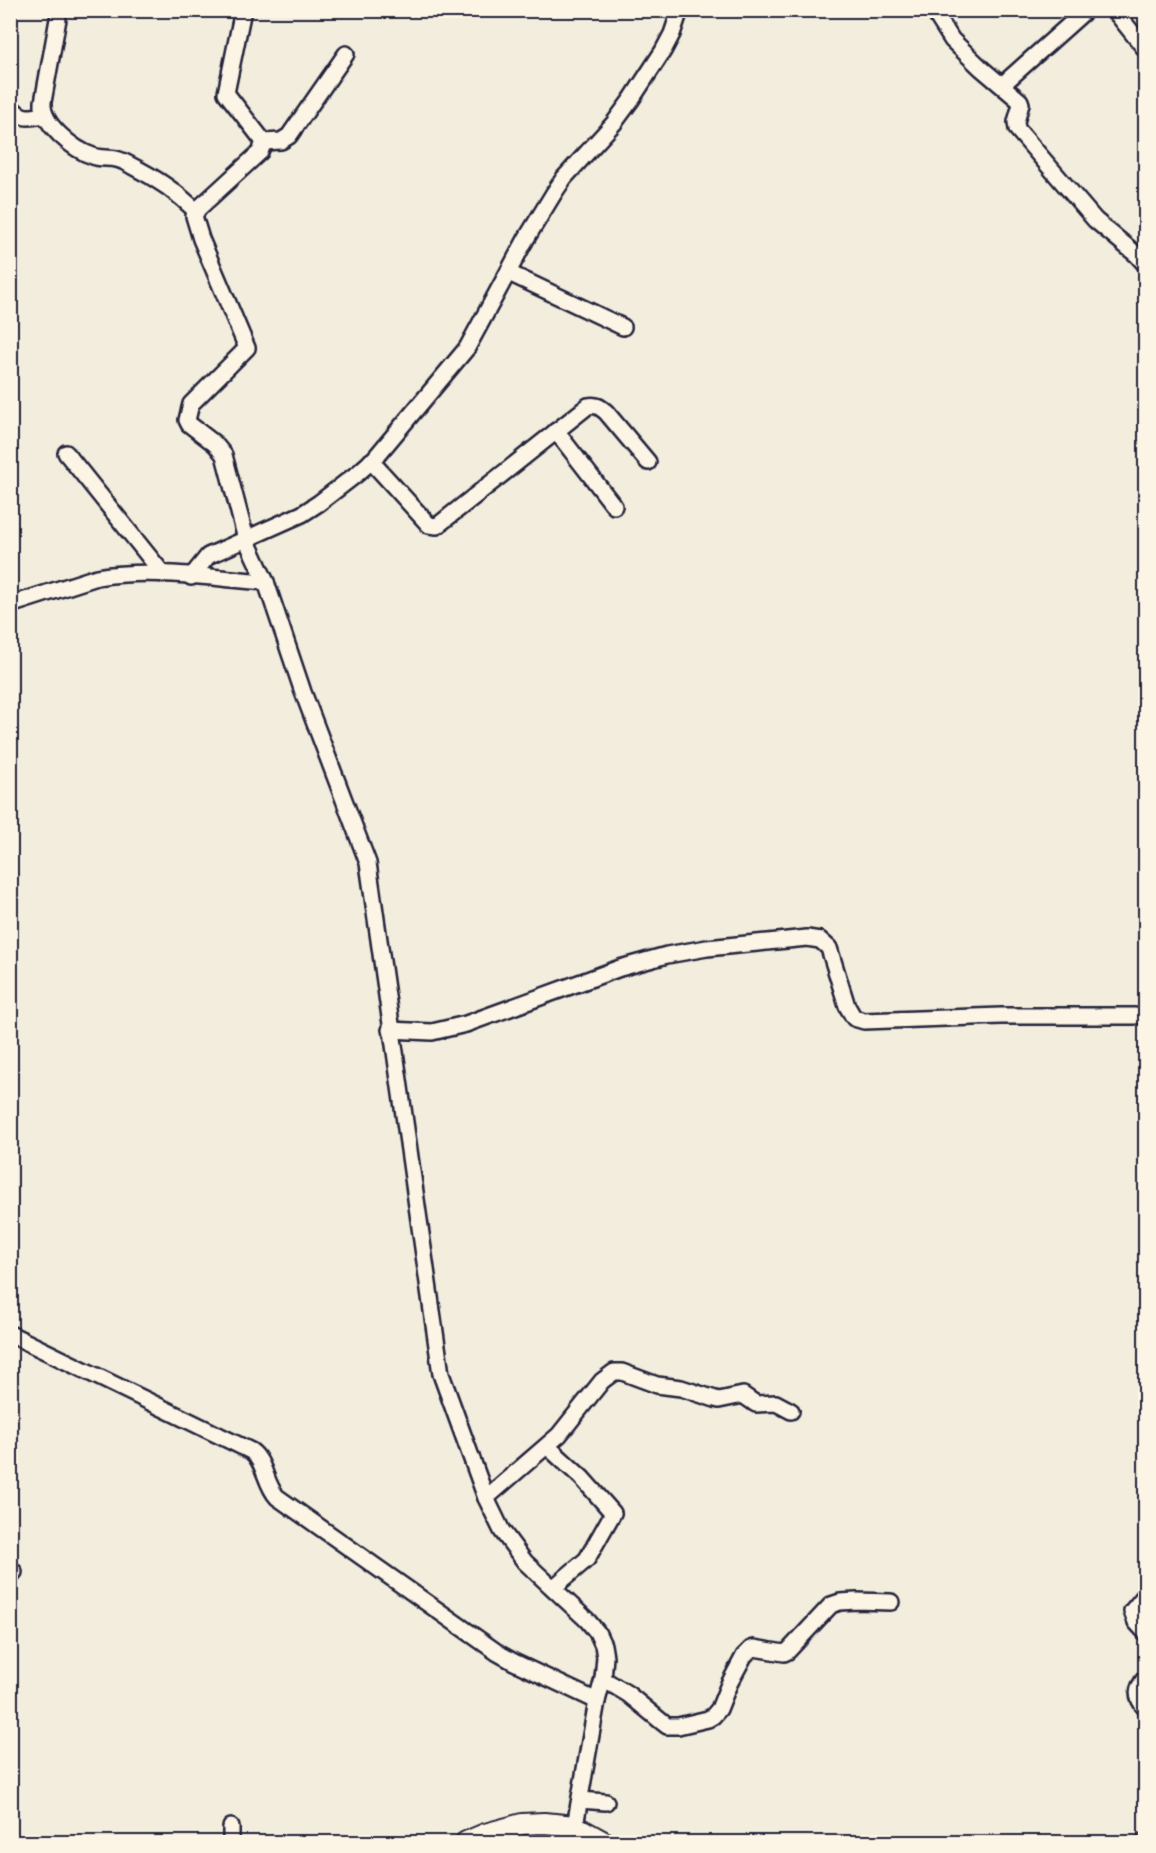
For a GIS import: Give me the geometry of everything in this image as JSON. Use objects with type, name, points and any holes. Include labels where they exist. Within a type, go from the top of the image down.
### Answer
[{"type":"main road","points":[[466,1842],[485,1834],[522,1824],[575,1826],[604,1842]]},
{"type":"street","points":[[243,10],[226,93],[264,142]]},
{"type":"street","points":[[191,577],[208,556],[311,509],[358,473],[453,367],[467,348],[526,239],[564,178],[614,123],[650,71],[672,33],[680,10]]},
{"type":"street","points":[[933,10],[952,40],[1017,98],[1021,104],[1016,122],[1017,129],[1095,220],[1143,257]]},
{"type":"street","points":[[1002,85],[1086,10]]},
{"type":"street","points":[[1114,10],[1146,50]]},
{"type":"street","points":[[58,19],[42,107],[45,115],[62,137],[74,147],[93,157],[116,159],[132,166],[177,192],[196,211]]},
{"type":"street","points":[[264,142],[280,141],[289,136],[346,54]]},
{"type":"street","points":[[10,106],[23,117],[45,115]]},
{"type":"street","points":[[264,142],[260,152],[196,211],[194,216],[201,239],[247,348],[191,404],[187,420],[215,444],[224,455],[246,538],[266,582],[303,692],[368,863],[390,1030],[441,1374],[486,1498],[502,1531],[525,1562],[597,1632],[603,1645],[605,1657],[603,1679],[597,1701],[589,1784],[580,1800],[575,1826]]},
{"type":"street","points":[[509,273],[623,327]]},
{"type":"street","points":[[371,461],[429,525],[434,526],[437,526],[588,406],[599,406],[606,412],[648,462]]},
{"type":"street","points":[[556,431],[614,506]]},
{"type":"street","points":[[66,453],[163,574]]},
{"type":"street","points":[[10,605],[109,575],[163,574],[266,582]]},
{"type":"street","points":[[390,1030],[432,1032],[466,1024],[620,968],[667,955],[707,948],[807,938],[820,940],[829,948],[848,1006],[854,1018],[864,1021],[1001,1016],[1135,1016]]},
{"type":"street","points":[[10,1334],[251,1451],[257,1457],[277,1497],[498,1653],[597,1701]]},
{"type":"street","points":[[486,1498],[547,1446],[570,1423],[602,1381],[614,1372],[622,1372],[657,1385],[686,1389],[719,1400],[743,1395],[756,1404],[776,1403],[791,1411]]},
{"type":"street","points":[[547,1446],[582,1478],[613,1513],[587,1559],[553,1588]]},
{"type":"street","points":[[1146,1594],[1132,1611],[1136,1623],[1146,1633]]},
{"type":"street","points":[[603,1679],[628,1694],[667,1726],[678,1726],[708,1719],[717,1712],[744,1656],[751,1649],[784,1653],[788,1651],[831,1605],[840,1602],[891,1602]]},
{"type":"street","points":[[1146,1677],[1137,1692],[1138,1700],[1146,1709]]},
{"type":"street","points":[[580,1800],[606,1802]]},
{"type":"street","points":[[231,1827],[231,1842]]}]
